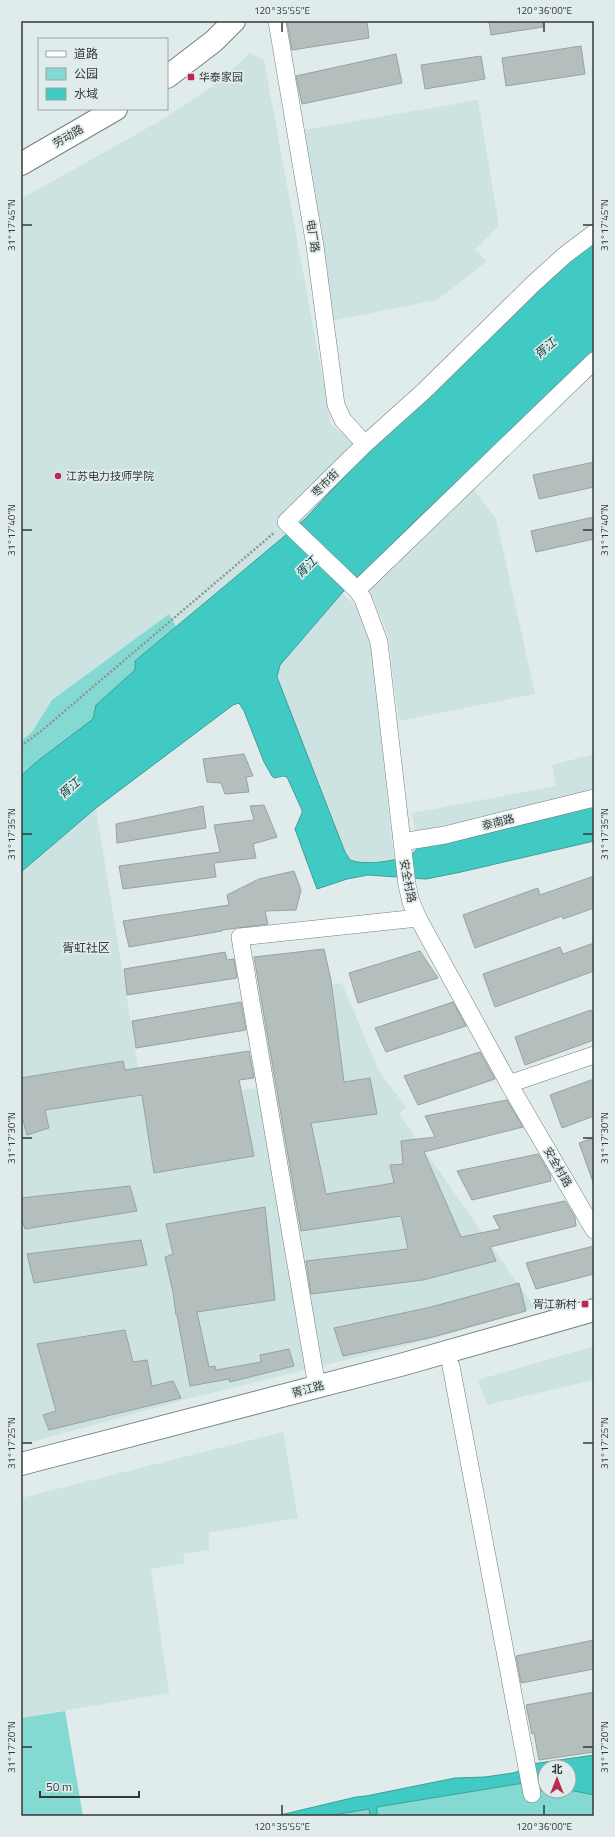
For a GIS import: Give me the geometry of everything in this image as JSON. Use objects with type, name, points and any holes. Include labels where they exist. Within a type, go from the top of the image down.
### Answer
[{"type":"main road","points":[[168,58],[213,21]]},
{"type":"main road","points":[[168,76],[214,41],[234,21]]},
{"type":"main road","name":"劳动路","points":[[21,147],[84,110]]},
{"type":"main road","name":"劳动路","points":[[21,164],[114,110]]},
{"type":"main road","name":"胥江路","points":[[21,1464],[317,1387],[499,1338],[594,1310]]},
{"type":"main road","name":"胥江路","points":[[21,1479],[451,1366],[594,1326]]},
{"type":"street","name":"电厂路","points":[[276,21],[315,246],[336,405],[343,420],[364,444]]},
{"type":"street","name":"枣市街","points":[[289,525],[364,444],[424,391],[533,284],[565,255],[594,233]]},
{"type":"street","points":[[355,588],[594,361]]},
{"type":"street","name":"安全村路","points":[[289,525],[355,588],[363,599],[379,642],[402,848],[411,902],[418,918],[509,1084],[594,1230]]},
{"type":"street","name":"泰南路","points":[[402,848],[445,835],[594,798]]},
{"type":"street","points":[[317,1387],[240,937],[418,918]]},
{"type":"street","points":[[509,1084],[594,1054]]},
{"type":"street","points":[[451,1366],[532,1794]]},
{"type":"path","points":[[21,746],[40,732],[289,525]]},
{"type":"shaded area","points":[[250,53],[264,60],[331,424],[366,454],[305,519],[176,627],[169,614],[52,700],[32,732],[21,741],[21,199],[158,122],[191,101],[221,80]]},
{"type":"shaded area","points":[[478,100],[499,226],[475,250],[487,261],[437,300],[330,321],[297,131]]},
{"type":"shaded area","points":[[463,475],[496,519],[535,694],[399,721],[388,637],[374,601],[357,578]]},
{"type":"shaded area","points":[[342,593],[354,604],[359,613],[371,648],[394,860],[362,863],[350,860],[347,857],[277,677],[280,665]]},
{"type":"shaded area","points":[[594,754],[594,806],[418,847],[412,813],[556,786],[552,765]]},
{"type":"shaded area","points":[[96,808],[144,1104],[256,1088],[242,998],[342,983],[379,1071],[406,1107],[399,1114],[535,1308],[436,1338],[187,1399],[21,1445],[21,872]]},
{"type":"shaded area","points":[[594,1346],[594,1380],[487,1405],[478,1380]]},
{"type":"shaded area","points":[[283,1432],[298,1518],[209,1533],[209,1550],[183,1554],[185,1563],[151,1569],[169,1693],[21,1718],[21,1498]]},
{"type":"green space","points":[[169,614],[176,627],[135,661],[135,670],[96,705],[94,719],[35,763],[21,776],[21,741],[32,732],[52,700]]},
{"type":"green space","points":[[65,1711],[83,1816],[21,1816],[21,1718]]},
{"type":"green space","points":[[525,1783],[537,1791],[537,1799],[577,1799],[577,1791],[594,1795],[594,1816],[327,1816],[369,1809],[370,1815],[377,1814],[377,1807]]},
{"type":"water","name":"胥江","points":[[594,239],[594,351],[413,523],[342,593],[280,665],[277,677],[345,852],[350,860],[371,863],[395,860],[409,856],[418,847],[594,806],[594,841],[426,879],[368,875],[347,879],[317,889],[295,829],[302,810],[287,777],[283,776],[274,778],[272,776],[264,762],[244,711],[239,703],[233,705],[96,808],[21,872],[21,776],[35,763],[93,719],[96,705],[135,670],[135,661],[305,519],[361,459],[536,285]]},
{"type":"water","points":[[594,1755],[594,1795],[577,1792],[577,1759],[566,1759]]},
{"type":"water","points":[[537,1763],[537,1791],[524,1783],[377,1807],[377,1814],[370,1816],[369,1809],[327,1816],[276,1816],[356,1797],[455,1778],[485,1777],[513,1773],[523,1770],[532,1764]]},
{"type":"building","points":[[367,21],[369,38],[292,50],[287,22]]},
{"type":"building","points":[[489,21],[542,21],[543,27],[491,35]]},
{"type":"building","points":[[581,46],[585,74],[506,86],[502,58]]},
{"type":"building","points":[[396,54],[402,83],[302,104],[296,76]]},
{"type":"building","points":[[481,56],[485,79],[425,89],[421,65]]},
{"type":"building","points":[[594,462],[594,487],[539,499],[533,475]]},
{"type":"building","points":[[594,517],[594,539],[536,552],[531,531]]},
{"type":"building","points":[[244,754],[253,776],[246,777],[249,792],[225,794],[221,783],[207,782],[203,759]]},
{"type":"building","points":[[264,805],[277,837],[253,844],[256,858],[214,863],[216,877],[123,889],[119,866],[220,852],[214,825],[254,820],[250,806]]},
{"type":"building","points":[[203,806],[206,828],[117,843],[116,824]]},
{"type":"building","points":[[294,871],[301,890],[296,910],[265,911],[268,924],[222,930],[129,947],[123,921],[229,905],[227,895],[259,879]]},
{"type":"building","points":[[594,876],[594,908],[563,919],[562,916],[475,948],[463,915],[538,888],[540,895]]},
{"type":"building","points":[[594,943],[594,971],[495,1007],[483,974],[560,947],[563,954]]},
{"type":"building","points":[[324,949],[331,980],[344,1082],[370,1078],[377,1114],[311,1123],[326,1194],[394,1183],[390,1165],[403,1164],[401,1141],[435,1137],[425,1116],[507,1100],[523,1127],[424,1152],[461,1237],[500,1229],[493,1216],[565,1201],[575,1217],[576,1226],[490,1247],[496,1261],[423,1280],[311,1294],[306,1261],[408,1249],[401,1216],[301,1231],[254,957]]},
{"type":"building","points":[[420,951],[438,978],[358,1003],[349,973]]},
{"type":"building","points":[[225,952],[227,960],[234,959],[237,978],[127,995],[124,969]]},
{"type":"building","points":[[241,1002],[246,1030],[136,1048],[132,1021]]},
{"type":"building","points":[[453,1002],[466,1026],[386,1052],[375,1028]]},
{"type":"building","points":[[591,1010],[594,1017],[594,1040],[525,1065],[515,1037]]},
{"type":"building","points":[[249,1051],[254,1078],[239,1080],[254,1156],[154,1173],[142,1095],[45,1110],[49,1128],[27,1135],[21,1113],[21,1078],[123,1061],[125,1070]]},
{"type":"building","points":[[480,1052],[495,1079],[418,1105],[404,1076]]},
{"type":"building","points":[[594,1079],[594,1116],[562,1128],[550,1095]]},
{"type":"building","points":[[594,1138],[594,1182],[593,1182],[579,1143]]},
{"type":"building","points":[[538,1154],[550,1174],[551,1181],[472,1200],[457,1171]]},
{"type":"building","points":[[130,1186],[137,1211],[25,1229],[21,1217],[21,1198]]},
{"type":"building","points":[[265,1207],[275,1300],[197,1312],[209,1367],[215,1366],[216,1370],[261,1362],[260,1355],[289,1349],[294,1366],[230,1382],[229,1379],[190,1386],[165,1257],[173,1254],[166,1224]]},
{"type":"building","points":[[141,1240],[147,1265],[34,1283],[27,1254]]},
{"type":"building","points":[[594,1246],[594,1274],[536,1289],[526,1263]]},
{"type":"building","points":[[519,1283],[526,1311],[433,1337],[343,1356],[334,1328],[431,1307]]},
{"type":"building","points":[[125,1330],[133,1362],[147,1360],[152,1386],[173,1381],[181,1398],[49,1430],[43,1415],[56,1411],[37,1344]]},
{"type":"building","points":[[594,1640],[594,1669],[521,1683],[516,1656]]},
{"type":"building","points":[[594,1692],[594,1752],[539,1759],[534,1733],[532,1734],[526,1705]]},
{"type":"place","name":"华泰家园","points":[[191,77]]},
{"type":"place","name":"江苏电力技师学院","points":[[58,476]]},
{"type":"place","name":"胥江新村","points":[[585,1304]]},
{"type":"district","name":"胥虹社区","points":[[86,947]]}]
